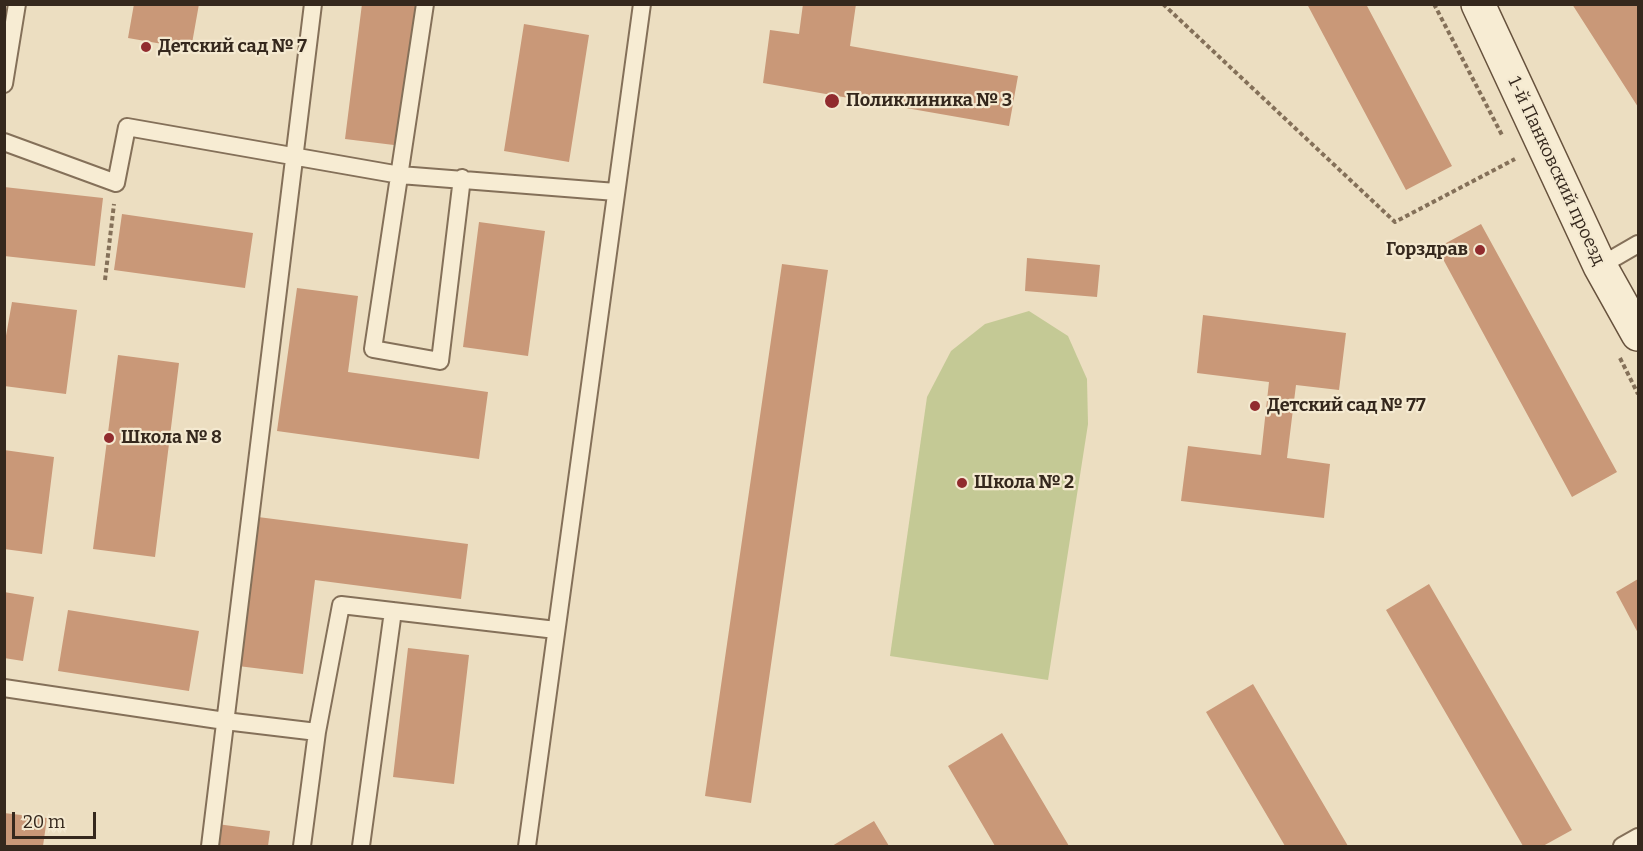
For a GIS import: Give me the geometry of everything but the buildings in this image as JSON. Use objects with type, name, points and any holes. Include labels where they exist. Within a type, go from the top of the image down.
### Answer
[{"type":"street","name":"1-й Панковский проезд","points":[[1478,4],[1600,266],[1638,334]]},
{"type":"lane","points":[[4,84],[17,4]]},
{"type":"lane","points":[[210,846],[313,4]]},
{"type":"lane","points":[[425,4],[373,349],[440,361],[462,178]]},
{"type":"lane","points":[[527,846],[642,4]]},
{"type":"lane","points":[[4,141],[116,183],[127,127],[400,175],[462,178],[616,192]]},
{"type":"lane","points":[[1600,266],[1638,244]]},
{"type":"lane","points":[[302,846],[317,732],[341,605],[556,630]]},
{"type":"lane","points":[[361,846],[393,611]]},
{"type":"lane","points":[[4,688],[225,721],[317,732]]},
{"type":"lane","points":[[1622,846],[1638,837]]},
{"type":"path","points":[[1163,4],[1395,222],[1515,159]]},
{"type":"path","points":[[105,280],[116,183]]},
{"type":"green space","points":[[1029,311],[1068,336],[1087,379],[1088,424],[1048,680],[890,656],[927,397],[951,351],[985,324]]},
{"type":"place","name":"Детский сад № 7","points":[[146,47]]},
{"type":"place","name":"Поликлиника № 3","points":[[832,101]]},
{"type":"place","name":"Горздрав","points":[[1480,250]]},
{"type":"place","name":"Детский сад № 77","points":[[1255,406]]},
{"type":"place","name":"Школа № 8","points":[[109,438]]},
{"type":"place","name":"Школа № 2","points":[[962,483]]}]
